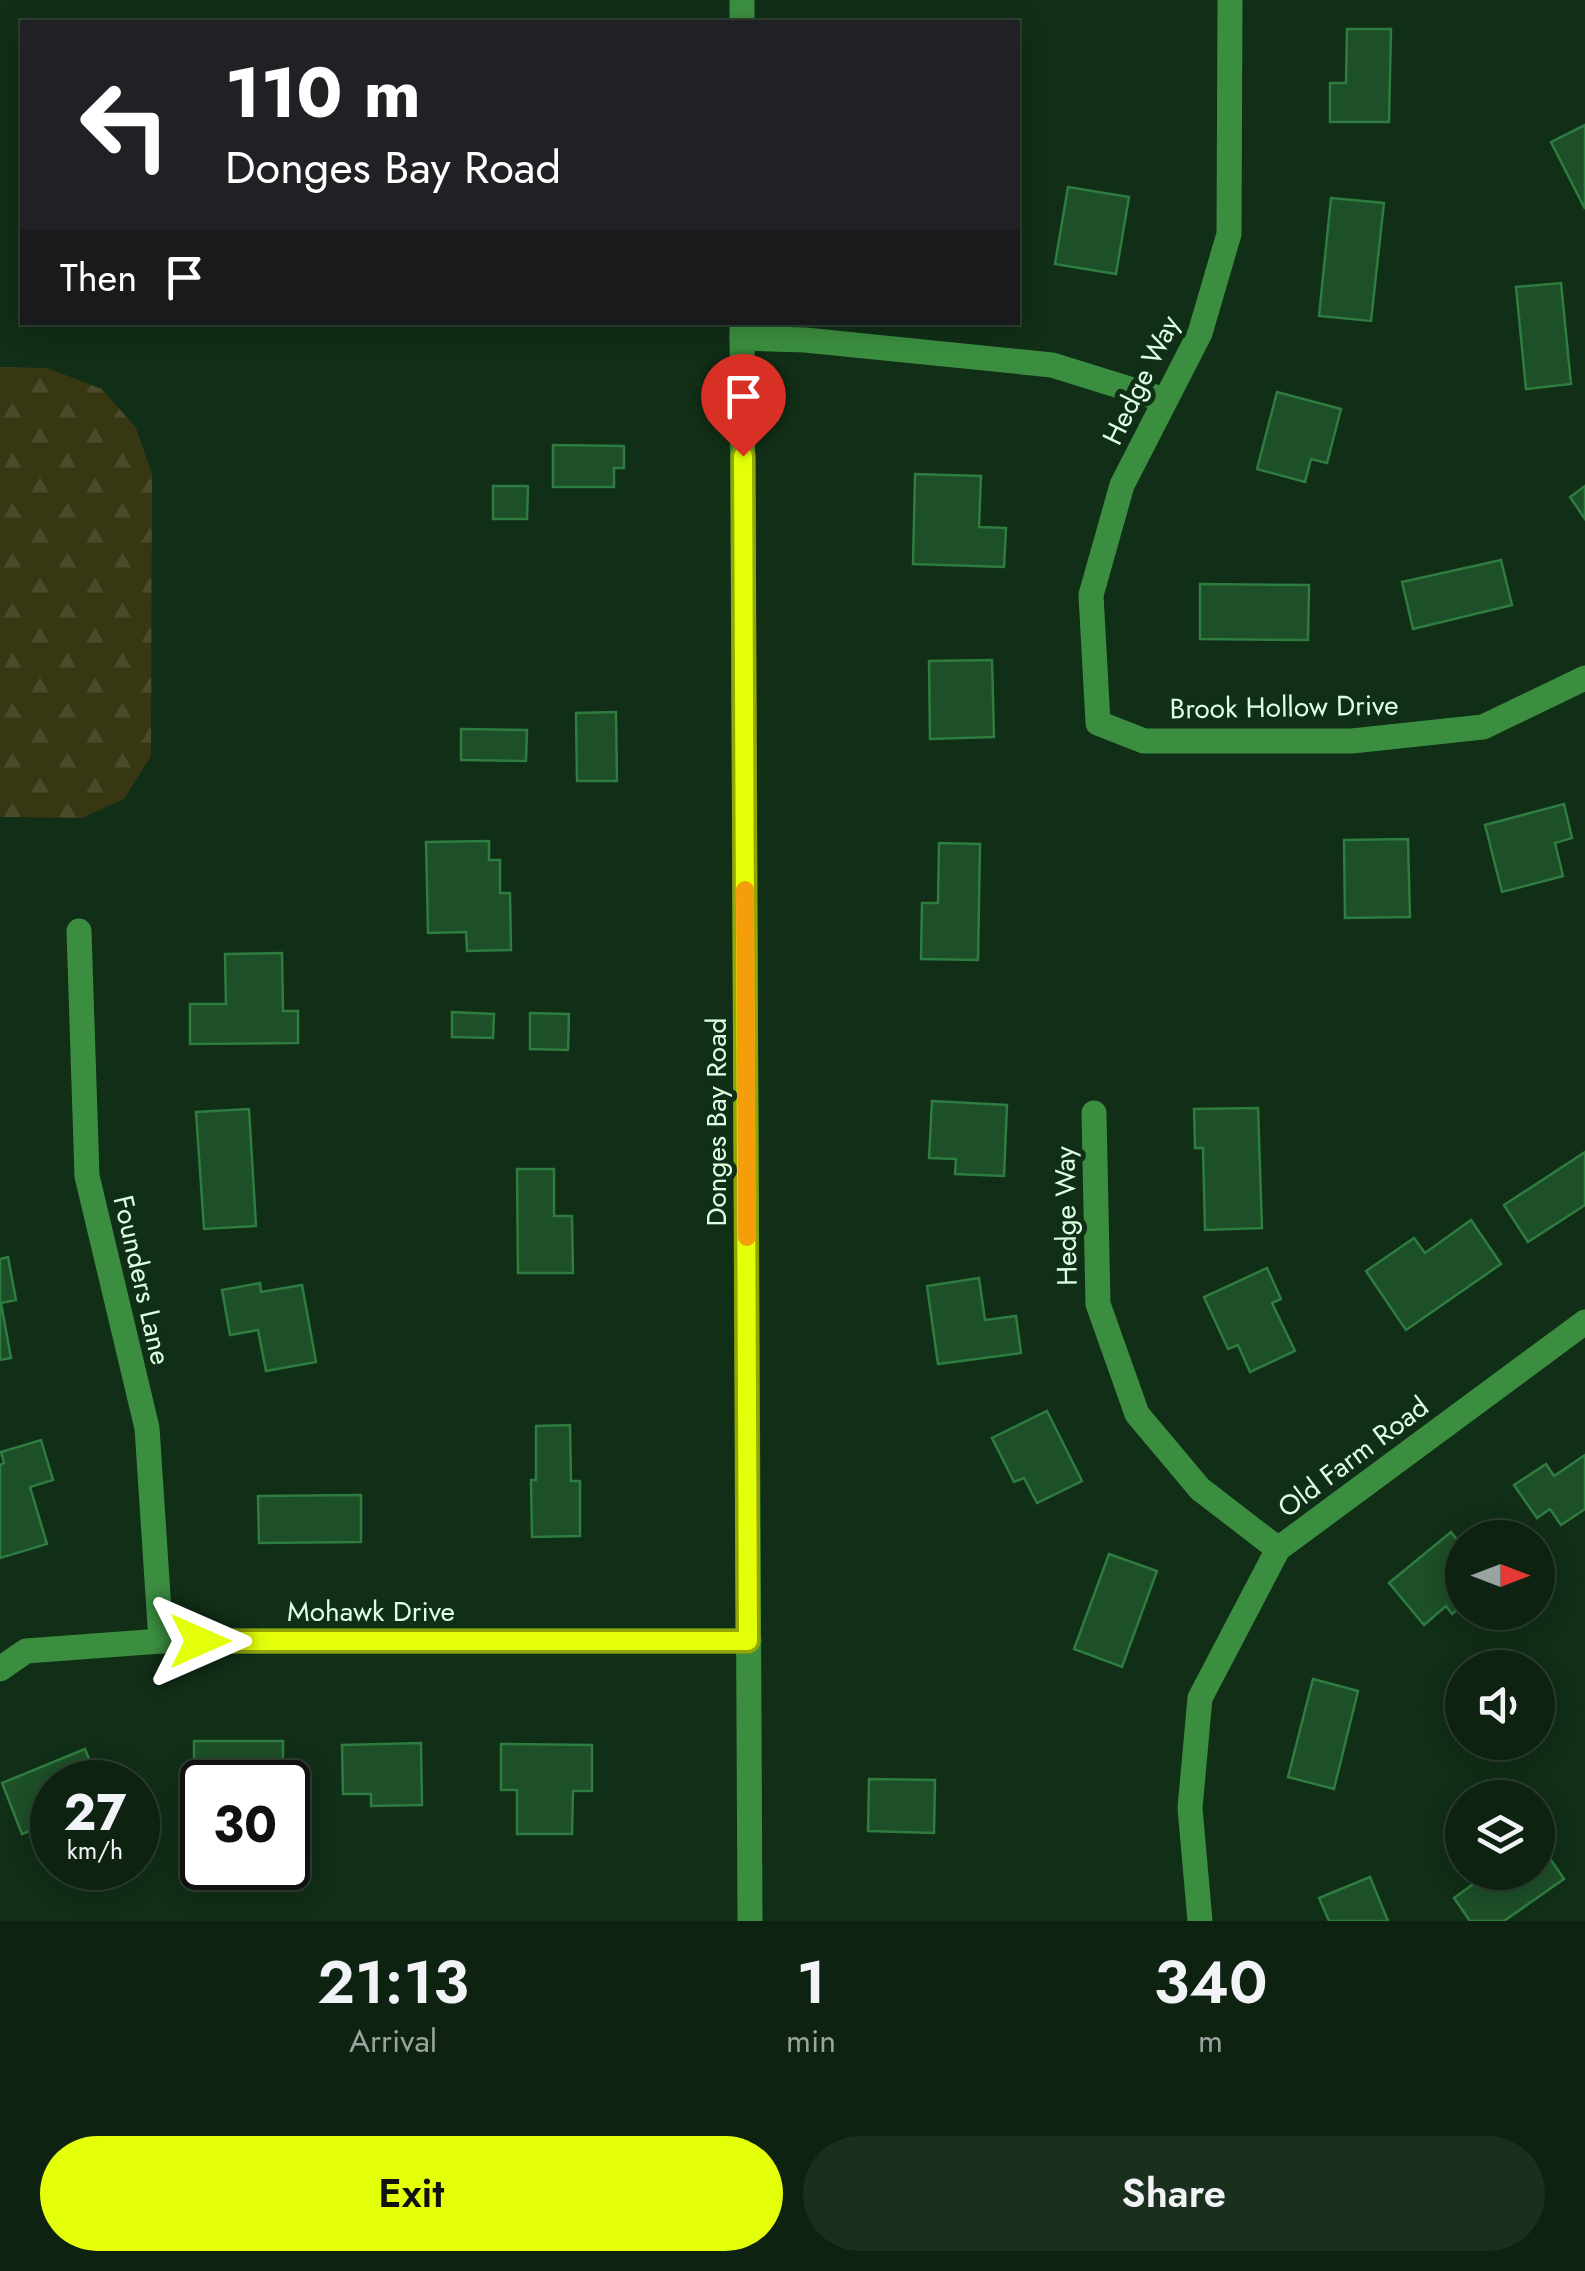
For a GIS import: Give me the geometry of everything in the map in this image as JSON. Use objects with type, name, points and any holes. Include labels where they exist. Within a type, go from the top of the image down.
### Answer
[{"type":"street","name":"Hedge Way","points":[[1098,723],[1091,595],[1122,485],[1200,333],[1228,234],[1230,0]]},
{"type":"street","points":[[742,330],[1052,365],[1165,400]]},
{"type":"street","name":"Donges Bay Road","points":[[742,330],[750,1921]]},
{"type":"street","name":"Brook Hollow Drive","points":[[1098,723],[1144,740],[1352,740],[1483,726],[1585,678]]},
{"type":"street","name":"Founders Lane","points":[[80,932],[87,1176],[147,1428],[161,1641]]},
{"type":"street","name":"Hedge Way","points":[[1094,1113],[1098,1304],[1136,1414],[1200,1489],[1278,1549]]},
{"type":"street","name":"Old Farm Road","points":[[1200,1921],[1190,1808],[1200,1698],[1278,1549],[1585,1322]]},
{"type":"street","name":"Mohawk Drive","points":[[0,1669],[26,1651],[161,1641],[748,1641]]},
{"type":"green space","points":[[0,367],[47,368],[102,389],[136,428],[152,474],[151,756],[124,799],[82,818],[0,817]]},
{"type":"building","points":[[1347,29],[1391,29],[1389,122],[1330,122],[1330,83],[1346,83]]},
{"type":"building","points":[[1585,125],[1585,209],[1551,142]]},
{"type":"building","points":[[1068,187],[1129,197],[1116,274],[1055,264]]},
{"type":"building","points":[[1331,198],[1384,203],[1371,321],[1319,316]]},
{"type":"building","points":[[1561,283],[1571,384],[1526,389],[1516,287]]},
{"type":"building","points":[[1277,392],[1341,409],[1327,463],[1311,459],[1305,482],[1257,469]]},
{"type":"building","points":[[553,445],[624,446],[624,468],[614,468],[614,487],[553,487]]},
{"type":"building","points":[[915,474],[981,476],[979,527],[1006,528],[1004,567],[913,564]]},
{"type":"building","points":[[493,486],[528,486],[527,519],[493,519]]},
{"type":"building","points":[[1585,486],[1585,519],[1570,497]]},
{"type":"building","points":[[1501,560],[1512,605],[1413,629],[1402,582]]},
{"type":"building","points":[[1200,584],[1309,585],[1308,640],[1200,639]]},
{"type":"building","points":[[992,660],[994,737],[930,739],[929,661]]},
{"type":"building","points":[[616,712],[617,781],[577,781],[576,713]]},
{"type":"building","points":[[461,729],[527,730],[526,761],[461,760]]},
{"type":"building","points":[[1564,804],[1572,838],[1555,843],[1563,876],[1502,892],[1485,825]]},
{"type":"building","points":[[1408,839],[1410,917],[1345,918],[1344,840]]},
{"type":"building","points":[[489,841],[489,860],[500,860],[500,893],[510,893],[511,950],[467,951],[466,932],[428,933],[426,842]]},
{"type":"building","points":[[939,843],[980,844],[978,960],[921,959],[922,903],[938,903]]},
{"type":"building","points":[[282,953],[283,1011],[298,1011],[298,1043],[190,1044],[190,1004],[226,1004],[225,954]]},
{"type":"building","points":[[452,1012],[494,1014],[493,1038],[452,1037]]},
{"type":"building","points":[[530,1013],[569,1014],[568,1050],[530,1049]]},
{"type":"building","points":[[932,1101],[1007,1105],[1004,1176],[955,1174],[956,1159],[929,1158]]},
{"type":"building","points":[[1258,1108],[1262,1228],[1205,1230],[1203,1148],[1195,1148],[1194,1109]]},
{"type":"building","points":[[249,1109],[256,1226],[204,1229],[196,1112]]},
{"type":"building","points":[[1585,1152],[1585,1205],[1528,1242],[1504,1205]]},
{"type":"building","points":[[517,1169],[554,1169],[554,1216],[572,1216],[573,1273],[518,1273]]},
{"type":"building","points":[[1471,1220],[1501,1264],[1406,1330],[1366,1271],[1414,1238],[1425,1253]]},
{"type":"building","points":[[8,1257],[16,1300],[1,1303],[11,1358],[0,1360],[0,1259]]},
{"type":"building","points":[[1267,1268],[1281,1299],[1272,1303],[1295,1351],[1250,1372],[1238,1345],[1228,1349],[1204,1297]]},
{"type":"building","points":[[979,1278],[985,1320],[1016,1316],[1021,1353],[938,1364],[927,1286]]},
{"type":"building","points":[[260,1283],[261,1292],[302,1285],[316,1362],[266,1371],[258,1330],[230,1335],[222,1290]]},
{"type":"building","points":[[1047,1411],[1082,1481],[1037,1503],[1024,1478],[1014,1482],[992,1438]]},
{"type":"building","points":[[570,1425],[571,1481],[580,1481],[580,1536],[532,1537],[531,1480],[536,1480],[536,1426]]},
{"type":"building","points":[[41,1440],[53,1480],[30,1487],[47,1544],[0,1558],[0,1465],[4,1463],[1,1452]]},
{"type":"building","points":[[1585,1455],[1585,1509],[1561,1525],[1550,1509],[1537,1518],[1514,1485],[1546,1464],[1554,1476]]},
{"type":"building","points":[[361,1495],[361,1542],[259,1543],[258,1496]]},
{"type":"building","points":[[1445,1537],[1445,1607],[1424,1625],[1389,1583]]},
{"type":"building","points":[[1109,1554],[1157,1571],[1122,1667],[1074,1649]]},
{"type":"building","points":[[1313,1679],[1358,1691],[1334,1789],[1288,1777]]},
{"type":"building","points":[[194,1741],[283,1741],[283,1760],[194,1760]]},
{"type":"building","points":[[421,1743],[422,1805],[371,1806],[371,1794],[343,1794],[342,1745]]},
{"type":"building","points":[[501,1744],[592,1745],[592,1791],[573,1791],[572,1834],[517,1834],[517,1790],[501,1790]]},
{"type":"building","points":[[85,1749],[89,1760],[58,1760]]},
{"type":"building","points":[[30,1772],[30,1831],[22,1834],[2,1783]]},
{"type":"building","points":[[869,1779],[935,1780],[934,1833],[868,1831]]},
{"type":"building","points":[[1555,1866],[1564,1879],[1555,1885]]},
{"type":"building","points":[[1370,1877],[1388,1921],[1329,1921],[1319,1898]]},
{"type":"building","points":[[1465,1890],[1548,1890],[1504,1921],[1470,1921],[1454,1898]]},
{"type":"slow traffic","points":[[745,890],[747,1237]]},
{"type":"route","points":[[200,1641],[748,1641],[743,456]]}]
